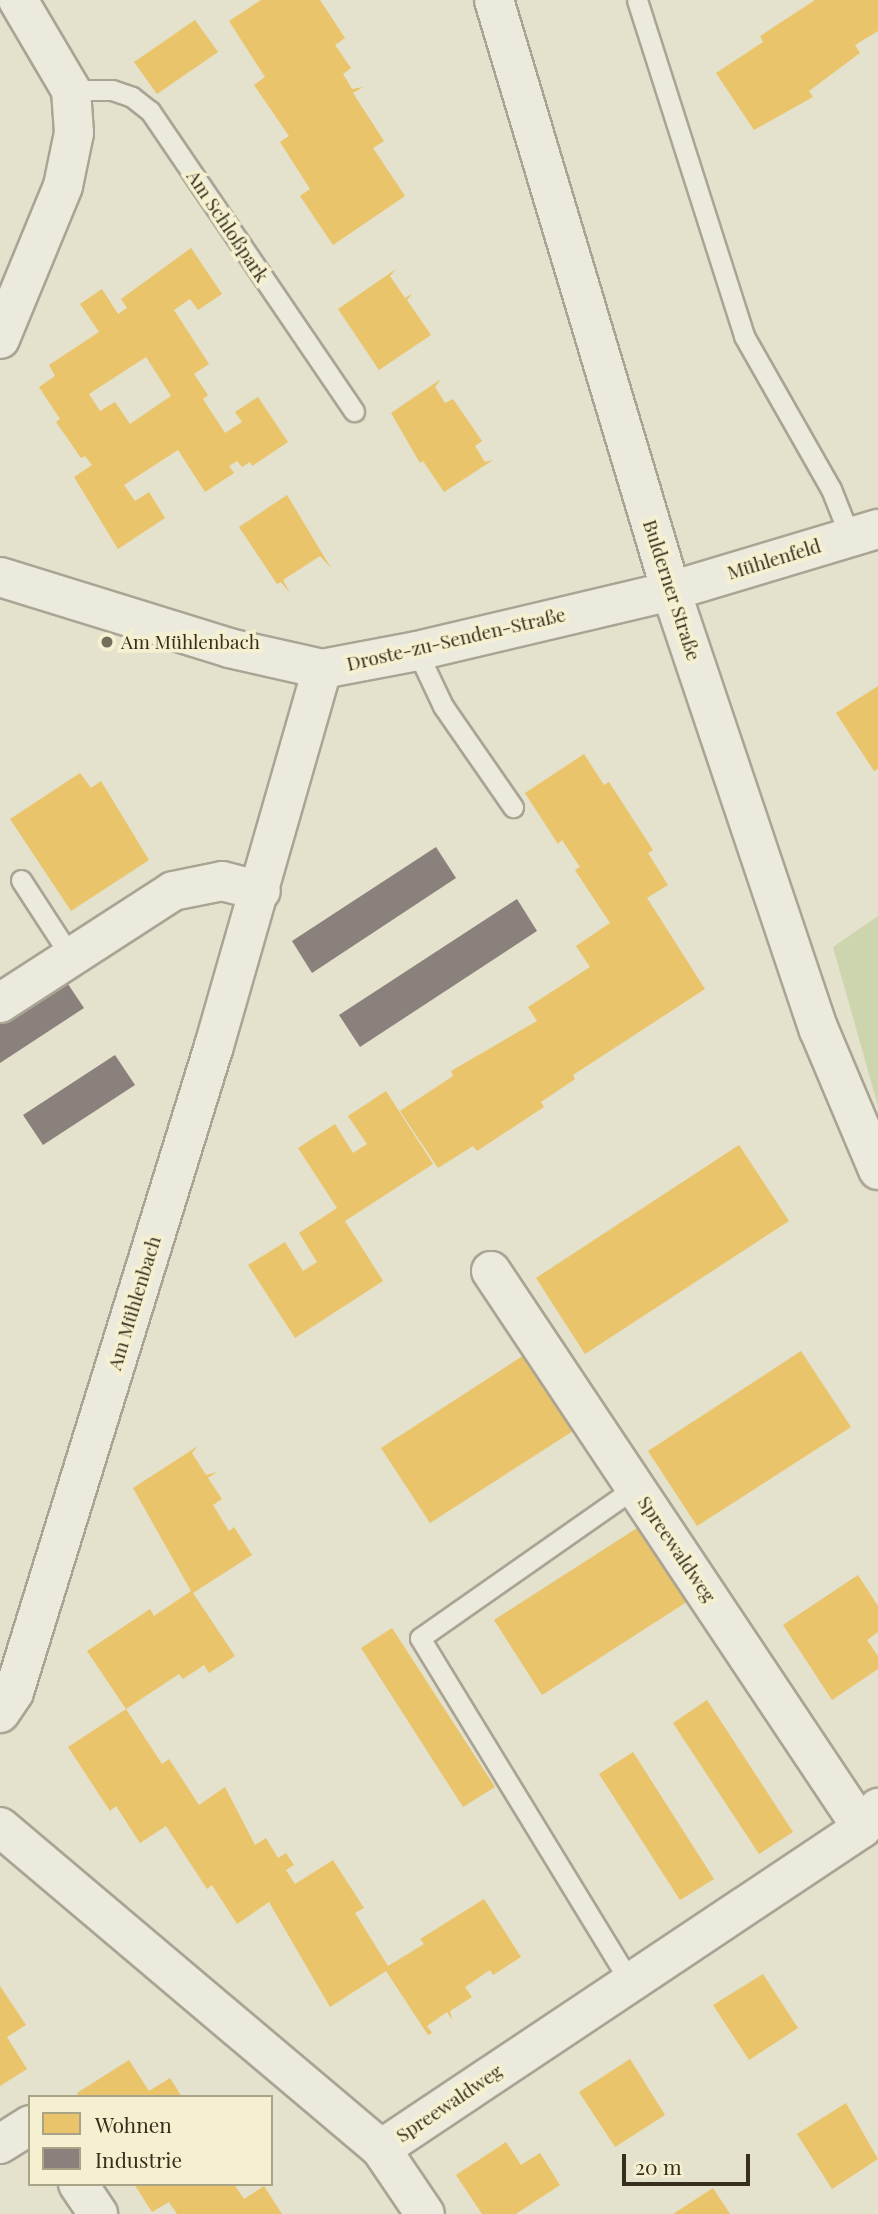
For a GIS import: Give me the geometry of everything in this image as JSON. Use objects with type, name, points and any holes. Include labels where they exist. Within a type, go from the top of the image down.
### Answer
[{"type":"street","points":[[0,339],[62,186],[74,133],[71,90],[18,0]]},
{"type":"street","name":"Bulderner Straße","points":[[494,0],[671,591],[819,1030],[878,1170]]},
{"type":"street","name":"Mühlenfeld","points":[[671,591],[864,533]]},
{"type":"street","name":"Droste-zu-Senden-Straße","points":[[0,577],[229,648],[322,668],[417,651],[671,591]]},
{"type":"street","name":"Am Mühlenbach","points":[[0,1713],[14,1692],[261,891],[322,668]]},
{"type":"street","points":[[0,1003],[173,891],[222,881],[261,891]]},
{"type":"street","name":"Spreewaldweg","points":[[0,1827],[381,2149],[870,1818],[636,1487],[491,1271]]},
{"type":"street","points":[[0,2144],[28,2125]]},
{"type":"street","points":[[381,2149],[425,2214]]},
{"type":"street","points":[[79,2186],[98,2214]]},
{"type":"lane","points":[[637,0],[744,336],[831,489],[864,533]]},
{"type":"lane","name":"Am Schloßpark","points":[[71,90],[111,90],[132,97],[150,111],[354,411]]},
{"type":"lane","points":[[417,651],[443,706],[513,807]]},
{"type":"lane","points":[[21,880],[71,957]]},
{"type":"lane","points":[[631,1982],[420,1638],[636,1487]]},
{"type":"green space","points":[[878,916],[878,1106],[833,947]]},
{"type":"building: Wohnen","points":[[261,0],[320,0],[345,38],[335,45],[351,68],[343,74],[352,89],[363,87],[353,93],[384,141],[373,148],[405,196],[333,245],[300,196],[310,189],[280,142],[289,136],[254,85],[265,77],[229,21]]},
{"type":"building: Wohnen","points":[[815,0],[878,0],[878,31],[855,45],[860,53],[809,91],[813,97],[754,130],[716,73],[763,42],[760,36]]},
{"type":"building: Wohnen","points":[[195,20],[218,52],[157,94],[134,62]]},
{"type":"building: Wohnen","points":[[191,248],[222,294],[198,310],[190,299],[174,310],[209,364],[194,374],[208,395],[203,399],[225,433],[242,422],[235,412],[258,397],[288,442],[252,466],[250,462],[242,467],[237,461],[229,466],[234,473],[205,492],[178,450],[124,485],[135,501],[149,492],[165,518],[118,549],[74,477],[92,465],[85,456],[81,458],[56,422],[60,419],[39,387],[55,376],[49,365],[99,332],[80,304],[102,289],[118,314],[127,308],[121,299]],"holes":[[[146,357],[171,396],[130,424],[115,402],[100,411],[89,394]]]},
{"type":"building: Wohnen","points":[[396,269],[390,276],[405,298],[412,294],[407,300],[431,335],[379,370],[338,309]]},
{"type":"building: Wohnen","points":[[441,379],[435,387],[445,403],[453,399],[482,441],[475,446],[485,462],[493,460],[444,492],[423,461],[420,463],[391,413]]},
{"type":"building: Wohnen","points":[[287,495],[331,568],[320,556],[283,580],[290,593],[281,582],[277,584],[239,527]]},
{"type":"building: Wohnen","points":[[878,686],[878,769],[874,771],[836,713]]},
{"type":"building: Wohnen","points":[[584,754],[604,785],[609,782],[653,850],[648,853],[668,885],[647,898],[705,989],[573,1075],[575,1079],[541,1102],[544,1107],[477,1151],[473,1146],[438,1168],[400,1111],[453,1076],[451,1071],[537,1021],[528,1007],[590,967],[576,946],[610,923],[575,870],[580,867],[562,840],[558,844],[525,793]]},
{"type":"building: Wohnen","points":[[80,773],[91,788],[101,781],[149,860],[71,911],[10,819]]},
{"type":"building: Wohnen","points":[[386,1091],[433,1164],[345,1221],[383,1281],[295,1338],[248,1265],[285,1242],[303,1271],[317,1262],[299,1233],[337,1208],[298,1148],[335,1124],[353,1153],[367,1144],[348,1116]]},
{"type":"building: Wohnen","points":[[739,1145],[789,1221],[585,1354],[536,1278]]},
{"type":"building: Wohnen","points":[[535,1348],[584,1424],[430,1523],[381,1448]]},
{"type":"building: Wohnen","points":[[801,1351],[851,1427],[697,1526],[648,1451]]},
{"type":"building: Wohnen","points":[[198,1446],[192,1453],[206,1475],[217,1472],[208,1478],[222,1499],[213,1505],[229,1531],[234,1527],[252,1555],[193,1593],[235,1656],[209,1673],[204,1665],[183,1679],[179,1674],[126,1709],[87,1651],[150,1609],[154,1616],[191,1591],[133,1488]]},
{"type":"building: Wohnen","points":[[648,1521],[696,1596],[542,1695],[494,1620]]},
{"type":"building: Wohnen","points":[[858,1575],[878,1606],[878,1632],[867,1640],[878,1656],[878,1669],[832,1700],[783,1625]]},
{"type":"building: Wohnen","points":[[392,1628],[495,1787],[463,1807],[361,1648]]},
{"type":"building: Wohnen","points":[[707,1700],[793,1832],[759,1854],[673,1723]]},
{"type":"building: Wohnen","points":[[126,1709],[162,1764],[169,1759],[199,1805],[225,1787],[255,1845],[266,1838],[278,1858],[286,1853],[294,1865],[286,1870],[295,1884],[333,1860],[364,1908],[355,1913],[388,1966],[424,1944],[420,1939],[484,1899],[521,1957],[493,1975],[490,1970],[465,1987],[472,1997],[450,2011],[452,2020],[447,2012],[427,2026],[432,2033],[428,2035],[386,1971],[330,2007],[269,1902],[237,1924],[212,1885],[207,1889],[166,1826],[140,1843],[116,1806],[110,1811],[68,1747]]},
{"type":"building: Wohnen","points":[[633,1752],[714,1879],[680,1900],[599,1774]]},
{"type":"building: Wohnen","points":[[763,1974],[798,2028],[749,2060],[713,2005]]},
{"type":"building: Wohnen","points":[[0,1986],[26,2025],[7,2037],[27,2069],[0,2086]]},
{"type":"building: Wohnen","points":[[630,2059],[665,2115],[615,2147],[579,2092]]},
{"type":"building: Wohnen","points":[[129,2060],[149,2091],[170,2078],[181,2095],[78,2095],[77,2093]]},
{"type":"building: Wohnen","points":[[846,2103],[878,2159],[832,2189],[797,2134]]},
{"type":"building: Wohnen","points":[[506,2142],[521,2165],[540,2153],[560,2185],[516,2214],[482,2214],[456,2175]]},
{"type":"building: Wohnen","points":[[135,2186],[235,2186],[244,2199],[264,2186],[282,2214],[177,2214],[169,2202],[152,2212]]},
{"type":"building: Wohnen","points":[[713,2188],[730,2214],[673,2214]]},
{"type":"building: Industrie","points":[[436,847],[456,878],[312,973],[292,941]]},
{"type":"building: Industrie","points":[[517,899],[537,931],[360,1047],[339,1015]]},
{"type":"building: Industrie","points":[[64,978],[84,1008],[0,1063],[0,1020]]},
{"type":"building: Industrie","points":[[115,1055],[135,1085],[43,1145],[23,1115]]},
{"type":"place","name":"Am Mühlenbach","points":[[107,642]]}]
